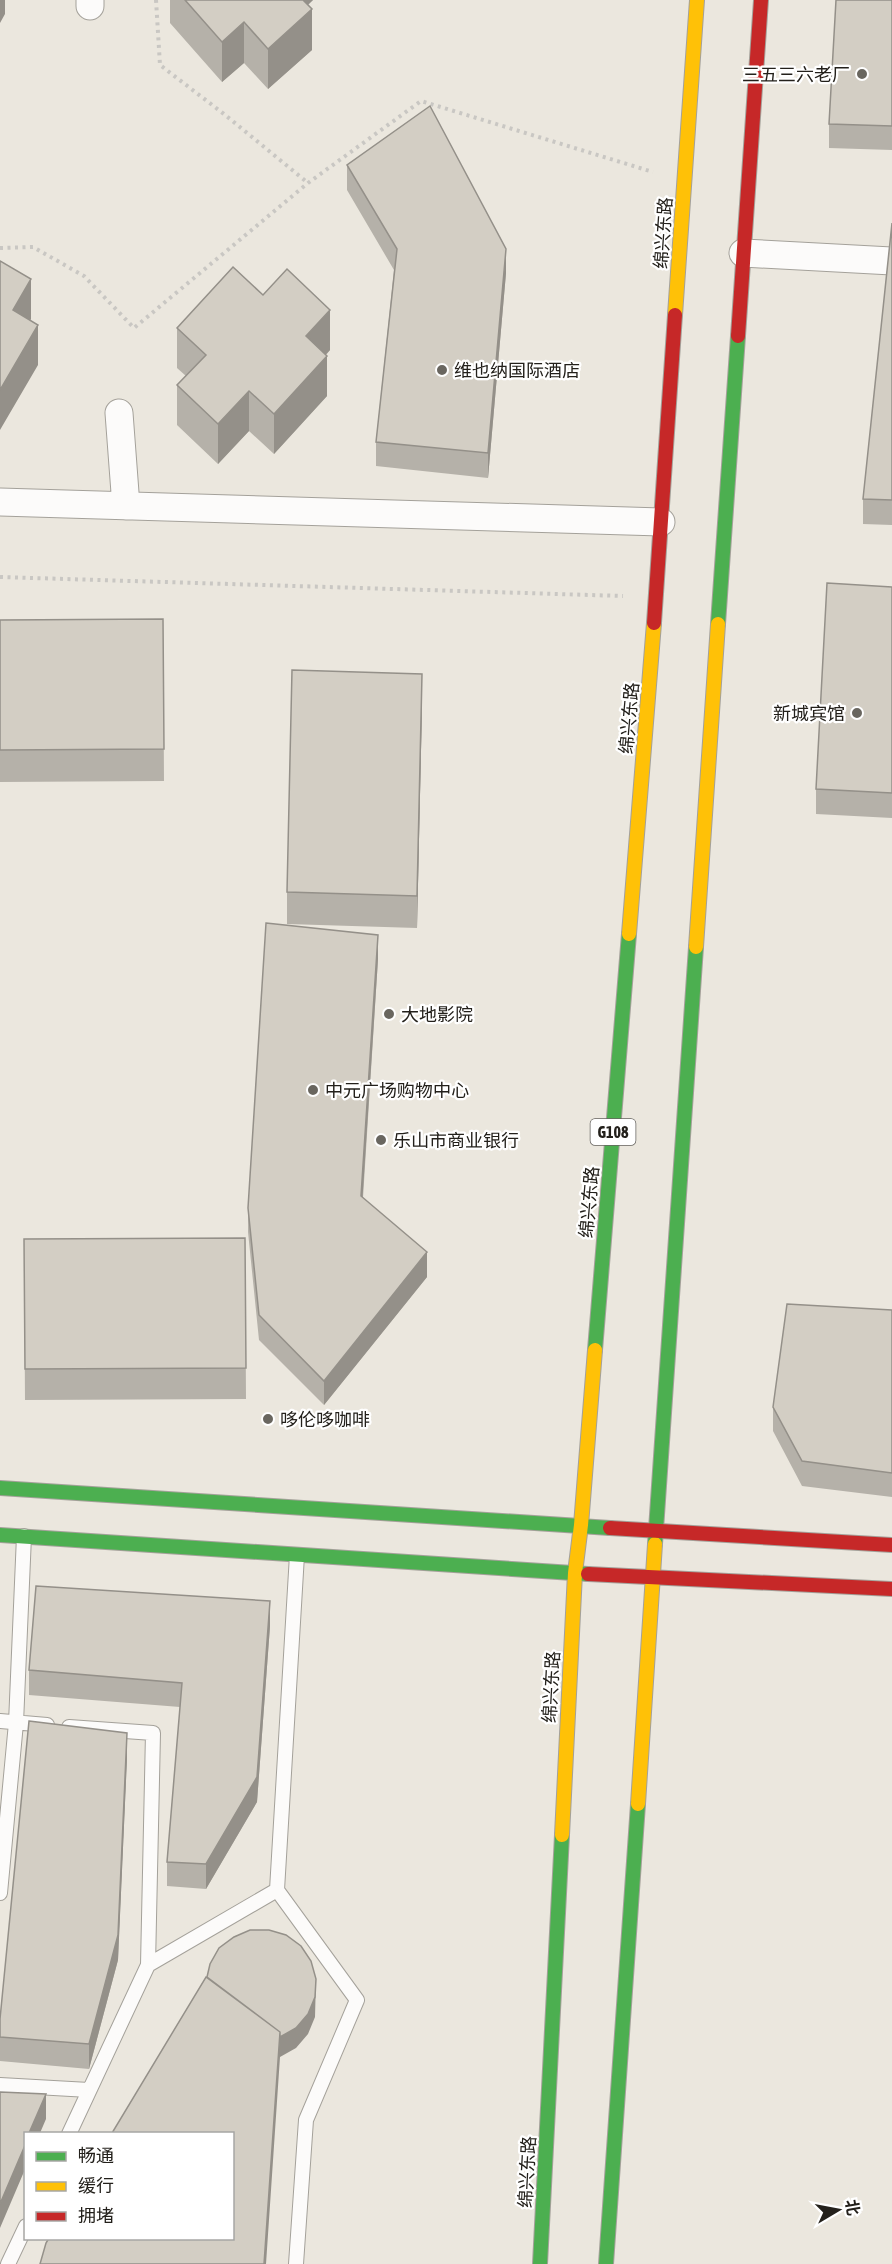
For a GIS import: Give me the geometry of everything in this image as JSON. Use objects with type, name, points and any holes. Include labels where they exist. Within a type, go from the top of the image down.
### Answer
[{"type":"main road","name":"绵兴东路","points":[[540,2264],[575,1573],[581,1525],[656,597],[698,0]]},
{"type":"main road","points":[[606,2264],[761,0]]},
{"type":"main road","points":[[0,1488],[581,1525],[655,1532],[892,1545]]},
{"type":"main road","points":[[0,1535],[575,1573],[892,1589]]},
{"type":"street","points":[[743,253],[892,261]]},
{"type":"street","points":[[118,413],[126,506]]},
{"type":"street","points":[[0,502],[661,522]]},
{"type":"lane","points":[[0,1893],[16,1723],[24,1536]]},
{"type":"lane","points":[[296,2264],[306,2120],[357,2000],[278,1890],[297,1555]]},
{"type":"lane","points":[[0,1721],[153,1733],[148,1965],[69,2132]]},
{"type":"lane","points":[[148,1965],[278,1890]]},
{"type":"lane","points":[[0,2085],[89,2090]]},
{"type":"lane","points":[[8,2264],[24,2230]]},
{"type":"path","points":[[156,0],[160,65],[308,183]]},
{"type":"path","points":[[0,248],[33,247],[84,276],[134,328],[308,183],[420,101],[656,173]]},
{"type":"path","points":[[0,577],[656,597]]},
{"type":"building","points":[[185,0],[303,0],[312,9],[268,49],[244,22],[222,42]]},
{"type":"building","name":"三五三六老厂","points":[[836,0],[892,0],[892,126],[829,124]]},
{"type":"building","name":"维也纳国际酒店","points":[[430,106],[506,249],[488,453],[376,442],[397,249],[347,165]]},
{"type":"building","points":[[892,223],[892,500],[863,499]]},
{"type":"building","points":[[0,261],[31,279],[13,310],[38,325],[0,390]]},
{"type":"building","points":[[233,267],[263,295],[287,269],[330,310],[306,336],[327,356],[274,414],[249,391],[218,424],[177,385],[206,355],[177,328]]},
{"type":"building","name":"新城宾馆","points":[[827,583],[892,587],[892,793],[816,789]]},
{"type":"building","points":[[163,619],[164,749],[0,750],[0,620]]},
{"type":"building","points":[[292,670],[422,674],[417,896],[287,892]]},
{"type":"building","name":"中元广场购物中心","points":[[266,923],[378,935],[361,1196],[427,1252],[324,1381],[259,1315],[248,1208]]},
{"type":"building","points":[[245,1238],[246,1368],[25,1369],[24,1239]]},
{"type":"building","points":[[787,1304],[892,1310],[892,1473],[802,1461],[773,1407]]},
{"type":"building","points":[[36,1586],[270,1601],[257,1777],[206,1864],[167,1862],[182,1683],[29,1670]]},
{"type":"building","points":[[29,1721],[127,1733],[118,1935],[89,2044],[0,2037]]},
{"type":"building","points":[[250,1930],[269,1930],[286,1935],[301,1946],[311,1961],[316,1979],[315,1997],[308,2014],[296,2028],[280,2037],[280,2032],[207,1977],[210,1964],[219,1948],[234,1937]]},
{"type":"building","points":[[206,1977],[280,2032],[264,2264],[40,2264],[48,2240],[234,2240],[234,2132],[113,2132]]},
{"type":"building","points":[[0,2092],[46,2094],[29,2132],[24,2132],[24,2148],[0,2204]]},
{"type":"traffic: fast","points":[[718,624],[738,336]]},
{"type":"traffic: fast","points":[[595,1350],[629,934]]},
{"type":"traffic: fast","points":[[655,1544],[696,947]]},
{"type":"traffic: fast","points":[[0,1488],[610,1528]]},
{"type":"traffic: fast","points":[[0,1535],[588,1574]]},
{"type":"traffic: fast","points":[[606,2264],[638,1804]]},
{"type":"traffic: fast","points":[[540,2264],[562,1835]]},
{"type":"traffic: slow","points":[[675,315],[697,0]]},
{"type":"traffic: slow","points":[[629,934],[654,623]]},
{"type":"traffic: slow","points":[[696,947],[718,624]]},
{"type":"traffic: slow","points":[[562,1835],[575,1573],[595,1350]]},
{"type":"traffic: slow","points":[[638,1804],[655,1544]]},
{"type":"traffic: jam","points":[[738,336],[761,0]]},
{"type":"traffic: jam","points":[[654,623],[675,315]]},
{"type":"traffic: jam","points":[[610,1528],[892,1545]]},
{"type":"traffic: jam","points":[[588,1574],[892,1589]]},
{"type":"place","name":"三五三六老厂","points":[[862,74]]},
{"type":"place","name":"维也纳国际酒店","points":[[442,370]]},
{"type":"place","name":"新城宾馆","points":[[857,713]]},
{"type":"place","name":"大地影院","points":[[389,1014]]},
{"type":"place","name":"中元广场购物中心","points":[[313,1090]]},
{"type":"place","name":"乐山市商业银行","points":[[381,1140]]},
{"type":"place","name":"哆伦哆咖啡","points":[[268,1419]]}]
